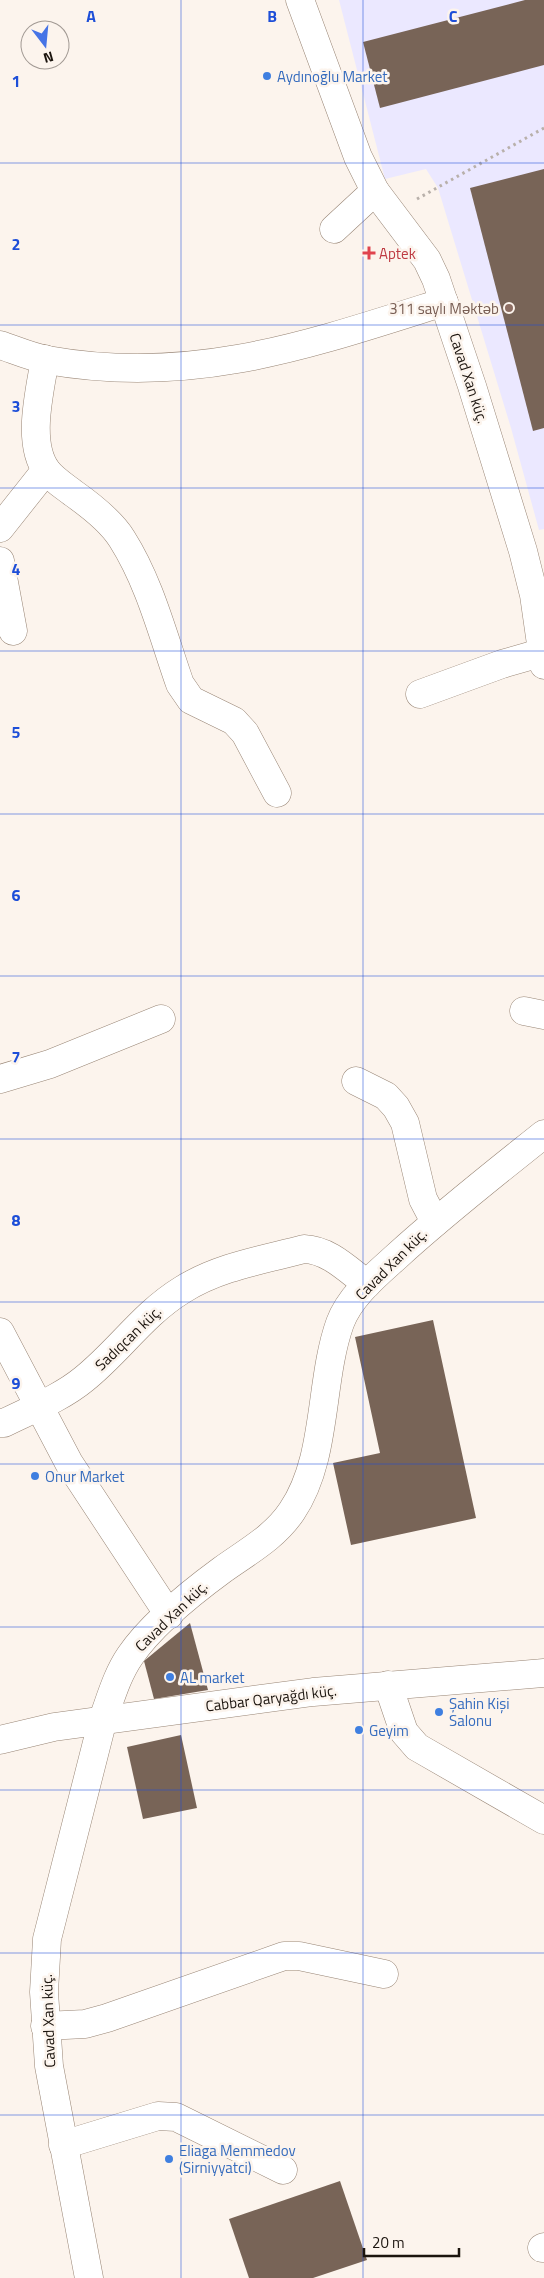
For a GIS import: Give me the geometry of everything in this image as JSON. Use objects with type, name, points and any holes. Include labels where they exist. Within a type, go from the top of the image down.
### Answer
[{"type":"street","name":"Cavad Xan küç.","points":[[300,0],[345,126],[375,191],[390,214],[427,260],[444,302],[472,386],[533,549],[534,595],[544,656]]},
{"type":"street","points":[[334,229],[375,191]]},
{"type":"street","points":[[0,345],[45,359],[91,366],[194,367],[261,356],[309,344],[444,302]]},
{"type":"street","points":[[45,359],[36,421],[37,445],[46,470],[59,483],[88,504],[121,537],[139,569],[180,684],[191,700],[234,721],[245,733],[277,793]]},
{"type":"street","points":[[0,528],[46,470]]},
{"type":"street","points":[[0,561],[13,631]]},
{"type":"street","points":[[420,694],[502,664],[544,656]]},
{"type":"street","points":[[0,1079],[50,1064],[161,1019]]},
{"type":"street","points":[[356,1081],[386,1096],[396,1107],[405,1123],[423,1200],[435,1222]]},
{"type":"street","name":"Cavad Xan küç.","points":[[89,2278],[49,2066],[44,1992],[47,1939],[103,1719],[120,1673],[131,1655],[169,1615],[210,1579],[265,1540],[293,1510],[303,1492],[313,1464],[333,1348],[341,1321],[367,1284],[435,1222],[544,1134]]},
{"type":"street","name":"Sadıqcan küç.","points":[[1,1429],[82,1381],[108,1358],[131,1331],[155,1310],[182,1290],[220,1271],[304,1249],[316,1250],[327,1254],[367,1284]]},
{"type":"street","points":[[0,1332],[37,1406],[69,1463],[169,1615]]},
{"type":"street","name":"Cabbar Qaryağdı küç.","points":[[0,1740],[54,1727],[103,1719],[388,1684],[544,1673]]},
{"type":"street","points":[[388,1684],[404,1732],[417,1747],[544,1820]]},
{"type":"street","points":[[45,2026],[85,2024],[107,2018],[284,1956],[299,1956],[384,1974]]},
{"type":"street","points":[[63,2146],[158,2116],[176,2117],[283,2170]]},
{"type":"path","points":[[390,214],[544,128]]},
{"type":"shaded area","name":"311 saylı Məktəb","points":[[339,0],[544,0],[544,529],[539,530],[511,428],[438,188],[426,169],[385,179]]},
{"type":"building","points":[[525,0],[544,0],[544,65],[380,108],[363,42]]},
{"type":"building","points":[[544,169],[544,428],[533,431],[470,188]]},
{"type":"building","points":[[433,1320],[476,1518],[351,1545],[333,1463],[380,1453],[355,1337]]},
{"type":"building","points":[[190,1623],[208,1690],[154,1699],[144,1661]]},
{"type":"building","points":[[181,1735],[197,1808],[143,1819],[127,1747]]},
{"type":"building","points":[[340,2181],[367,2260],[313,2278],[249,2278],[229,2219]]},
{"type":"place","name":"Aydınoğlu Market","points":[[267,76]]},
{"type":"place","name":"Aptek","points":[[369,253]]},
{"type":"place","name":"311 saylı Məktəb","points":[[509,308]]},
{"type":"place","name":"Onur Market","points":[[35,1476]]},
{"type":"place","name":"AL market","points":[[170,1677]]},
{"type":"place","name":"Şahin Kişi Salonu","points":[[439,1712]]},
{"type":"place","name":"Geyim","points":[[359,1730]]},
{"type":"place","name":"Eliaga Memmedov (Sirniyyatci)","points":[[169,2159]]}]
